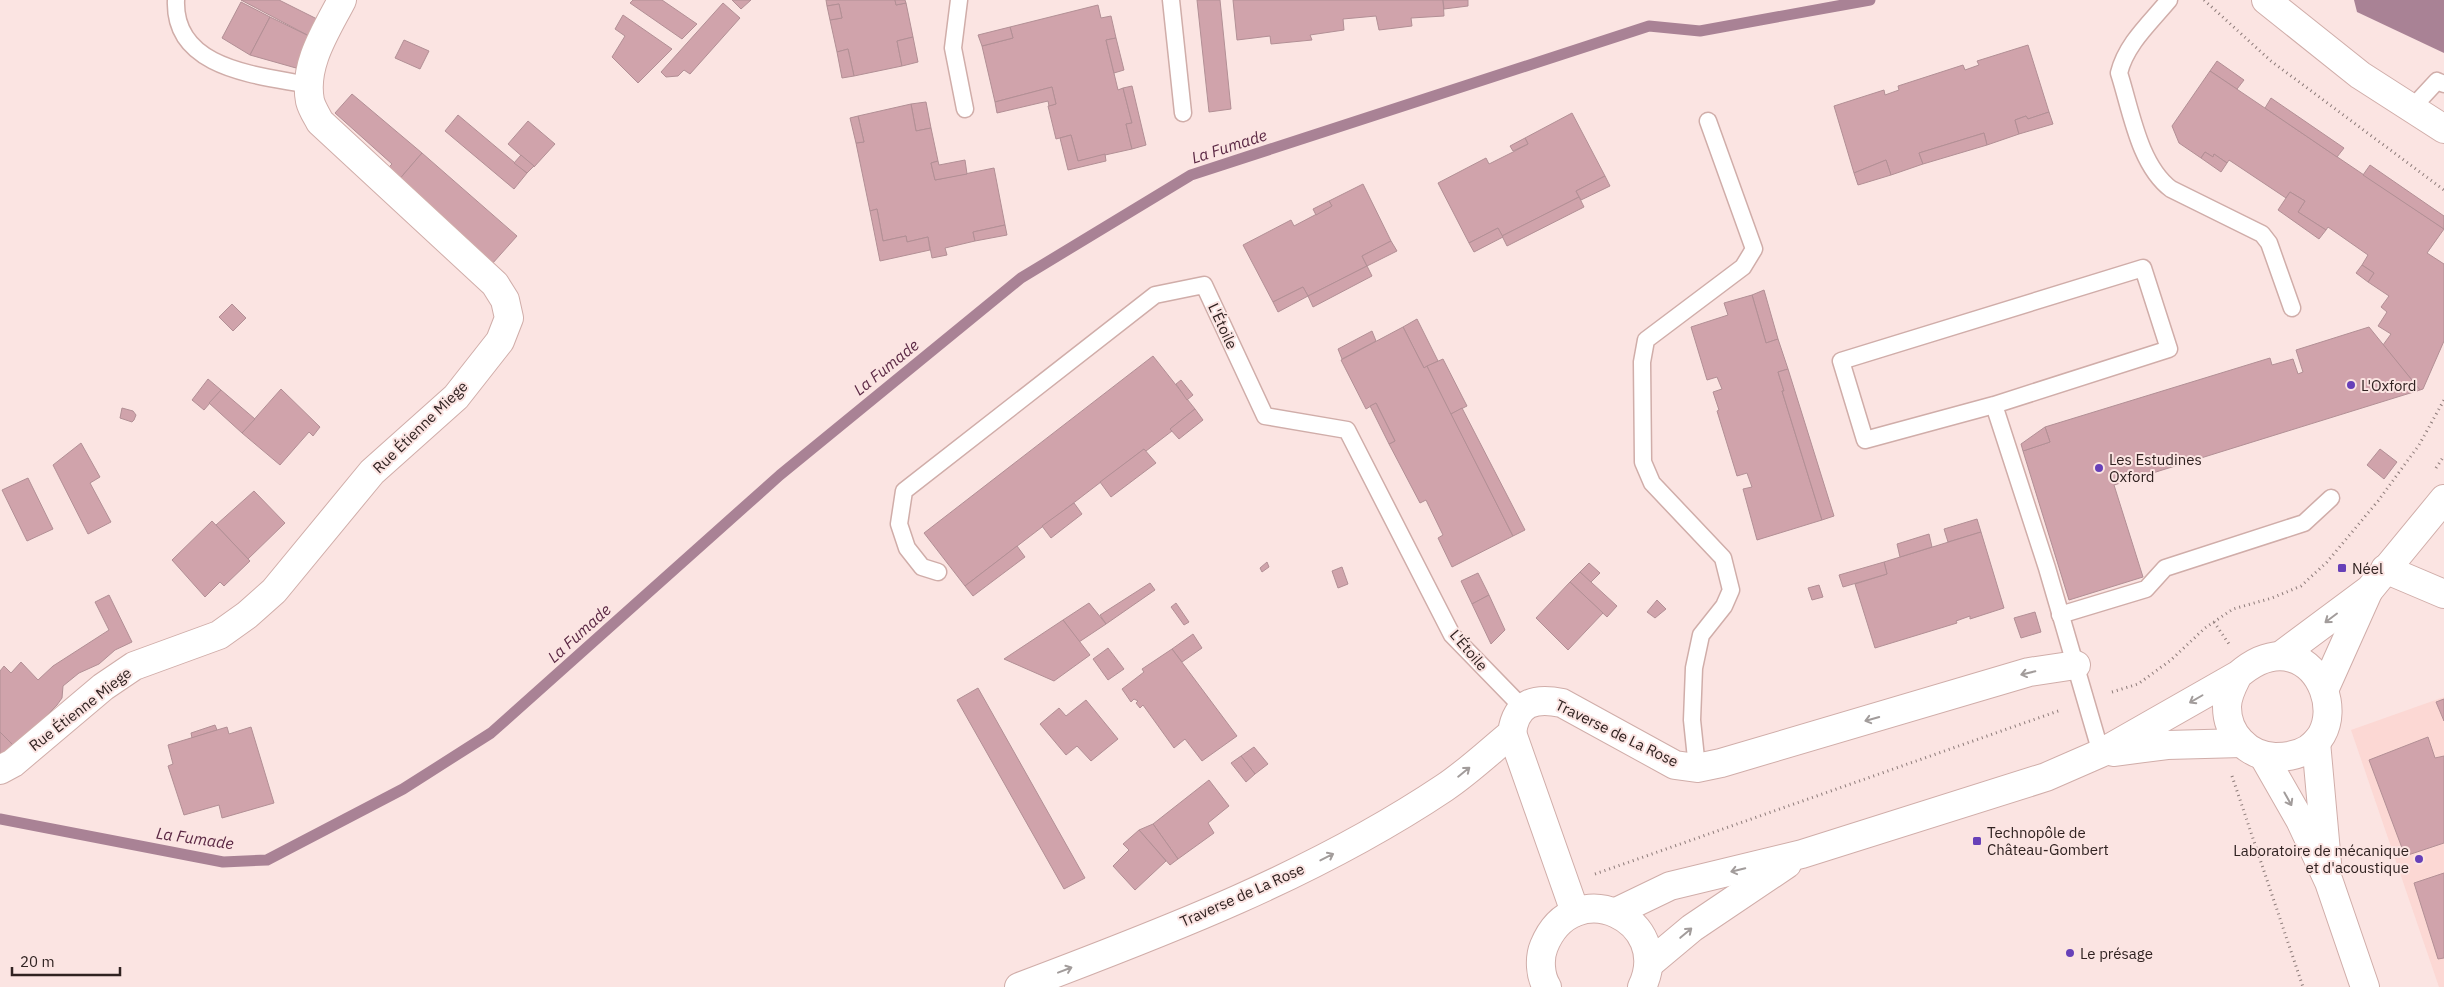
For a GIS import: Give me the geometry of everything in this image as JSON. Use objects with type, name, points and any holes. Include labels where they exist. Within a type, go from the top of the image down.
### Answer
[{"type":"street","name":"Rue Étienne Miege","points":[[0,770],[13,763],[103,687],[134,666],[219,635],[247,615],[274,591],[372,472],[456,397],[500,341],[509,318],[505,300],[495,284],[320,122],[310,103],[308,85],[318,45],[342,0]]},
{"type":"street","points":[[2266,0],[2360,75],[2444,129]]},
{"type":"street","points":[[2280,656],[2378,579],[2444,499]]},
{"type":"street","points":[[2378,579],[2444,594]]},
{"type":"street","points":[[2326,688],[2378,579]]},
{"type":"street","points":[[1547,987],[1541,969],[1542,950],[1549,933],[1559,922],[1580,910],[1616,912],[1670,886],[1802,854],[2046,777],[2101,753],[2238,675],[2251,664],[2265,658],[2280,656],[2299,661],[2311,669],[2326,688],[2328,704],[2327,721],[2316,742],[2305,751],[2290,757],[2253,750],[2167,745],[2101,753]]},
{"type":"street","name":"Traverse de La Rose","points":[[1522,707],[1536,701],[1548,700],[1562,703],[1675,766],[1696,768],[1721,763],[2029,672],[2076,665]]},
{"type":"street","points":[[2238,675],[2230,690],[2227,708],[2232,729],[2253,750],[2300,820],[2329,882],[2365,987]]},
{"type":"street","points":[[1522,707],[1514,720],[1512,733],[1580,910]]},
{"type":"street","name":"Traverse de La Rose","points":[[1019,987],[1112,952],[1331,855],[1371,834],[1446,786],[1512,733]]},
{"type":"street","points":[[2316,742],[2329,882]]},
{"type":"street","points":[[1646,976],[1692,928],[1802,854]]},
{"type":"street","points":[[1616,912],[1638,929],[1646,946],[1646,976]]},
{"type":"lane","points":[[176,0],[176,10],[186,37],[203,56],[235,70],[308,85]]},
{"type":"lane","points":[[959,0],[953,48],[965,109]]},
{"type":"lane","points":[[1171,0],[1183,113]]},
{"type":"lane","points":[[2169,0],[2131,45],[2122,61],[2119,73],[2143,149],[2151,168],[2160,180],[2171,189],[2262,234],[2269,243],[2292,308]]},
{"type":"lane","points":[[2412,109],[2437,80],[2444,84]]},
{"type":"lane","points":[[1696,768],[1692,720],[1694,668],[1702,635],[1724,606],[1731,590],[1723,558],[1652,483],[1642,462],[1642,362],[1646,340],[1743,267],[1754,249],[1708,121]]},
{"type":"lane","points":[[2144,268],[2169,349],[1994,405],[1865,440],[1841,361],[2144,268]]},
{"type":"lane","name":"L'Étoile","points":[[938,572],[922,567],[907,548],[899,524],[904,491],[1155,295],[1204,285],[1265,416],[1348,430],[1452,635],[1522,707]]},
{"type":"lane","points":[[1994,405],[2076,665],[2101,753]]},
{"type":"lane","points":[[2060,615],[2146,589],[2165,568],[2304,524],[2331,498]]},
{"type":"path","points":[[2204,0],[2271,61],[2444,190]]},
{"type":"path","points":[[2111,693],[2138,684],[2171,660],[2205,628],[2233,609],[2272,598],[2301,586],[2327,562],[2378,501],[2419,444],[2444,400]]},
{"type":"path","points":[[1580,910],[1592,876],[1608,869],[2068,708]]},
{"type":"path","points":[[2238,776],[2231,773],[2303,987]]},
{"type":"shaded area","points":[[2354,0],[2444,0],[2444,53],[2357,12]]},
{"type":"shaded area","name":"Laboratoire de mécanique et d'acoustique","points":[[2444,697],[2444,987],[2439,987],[2351,730]]},
{"type":"building","points":[[241,0],[279,0],[321,21],[311,37]]},
{"type":"building","points":[[633,0],[662,0],[697,24],[682,39],[630,3]]},
{"type":"building","points":[[732,0],[751,0],[741,9]]},
{"type":"building","points":[[826,0],[895,0],[896,5],[906,3],[913,37],[897,41],[902,66],[854,76],[848,49],[837,52],[830,20],[842,18],[839,4],[827,6]]},
{"type":"building","points":[[895,0],[905,0],[906,3],[896,5]]},
{"type":"building","points":[[1197,0],[1220,0],[1231,109],[1209,112]]},
{"type":"building","points":[[1233,0],[1443,0],[1444,16],[1411,18],[1412,26],[1379,30],[1376,16],[1343,19],[1344,30],[1310,35],[1312,40],[1271,44],[1270,36],[1237,40]]},
{"type":"building","points":[[1443,0],[1468,0],[1468,6],[1444,9]]},
{"type":"building","points":[[241,2],[270,17],[250,55],[222,38]]},
{"type":"building","points":[[723,3],[740,18],[690,74],[684,70],[678,76],[666,77],[661,72]]},
{"type":"building","points":[[839,4],[842,18],[830,20],[827,6]]},
{"type":"building","points":[[1098,5],[1101,18],[1111,16],[1116,38],[1106,40],[1118,90],[1123,88],[1132,123],[1126,124],[1132,149],[1078,161],[1071,135],[1056,139],[1048,106],[1056,104],[1052,87],[995,102],[982,46],[1013,38],[1010,27]]},
{"type":"building","points":[[623,15],[672,49],[638,83],[612,57],[625,36],[615,29]]},
{"type":"building","points":[[270,17],[311,37],[296,68],[250,55]]},
{"type":"building","points":[[1010,27],[1013,38],[982,46],[978,35]]},
{"type":"building","points":[[913,37],[918,62],[902,66],[897,41]]},
{"type":"building","points":[[1116,38],[1124,70],[1114,73],[1106,40]]},
{"type":"building","points":[[404,40],[429,51],[420,69],[395,58]]},
{"type":"building","points":[[2028,45],[2049,112],[2028,119],[2026,116],[2015,120],[2019,134],[1987,145],[1984,133],[1919,153],[1923,164],[1891,175],[1886,160],[1854,173],[1834,106],[1884,90],[1885,95],[1899,90],[1898,86],[1963,65],[1965,70],[1979,65],[1977,61]]},
{"type":"building","points":[[848,49],[854,76],[842,78],[837,52]]},
{"type":"building","points":[[2217,61],[2244,80],[2237,89],[2210,71]]},
{"type":"building","points":[[2210,71],[2444,229],[2427,253],[2444,264],[2444,341],[2423,389],[2420,390],[2383,345],[2391,334],[2378,326],[2387,312],[2381,307],[2389,296],[2368,282],[2374,273],[2362,265],[2368,255],[2328,227],[2326,230],[2298,212],[2305,201],[2290,192],[2286,198],[2229,160],[2227,163],[2214,154],[2213,157],[2205,152],[2201,158],[2179,143],[2172,126]]},
{"type":"building","points":[[1132,86],[1146,145],[1132,149],[1126,124],[1132,123],[1123,88]]},
{"type":"building","points":[[1052,87],[1056,104],[1049,106],[1048,101],[997,113],[995,102]]},
{"type":"building","points":[[352,94],[422,153],[397,182],[385,171],[392,164],[335,113]]},
{"type":"building","points":[[2271,98],[2344,148],[2337,157],[2265,108]]},
{"type":"building","points":[[926,102],[931,128],[916,131],[911,104]]},
{"type":"building","points":[[911,104],[916,131],[931,128],[938,161],[931,163],[935,180],[994,168],[1005,225],[973,232],[975,241],[945,248],[947,255],[932,258],[928,237],[907,242],[906,236],[883,241],[877,209],[870,211],[856,143],[864,142],[858,116]]},
{"type":"building","points":[[2049,112],[2053,124],[2019,134],[2015,120],[2026,116],[2028,119]]},
{"type":"building","points":[[1572,113],[1605,176],[1576,191],[1579,197],[1502,236],[1498,228],[1469,243],[1438,183],[1486,158],[1489,164],[1513,152],[1528,144],[1525,138]]},
{"type":"building","points":[[458,115],[527,173],[514,189],[445,131]]},
{"type":"building","points":[[858,116],[864,142],[856,143],[850,118]]},
{"type":"building","points":[[528,121],[555,144],[534,167],[508,144]]},
{"type":"building","points":[[1984,133],[1987,145],[1923,164],[1919,153]]},
{"type":"building","points":[[1071,135],[1078,161],[1105,154],[1106,161],[1068,170],[1060,138]]},
{"type":"building","points":[[1525,138],[1528,144],[1513,151],[1510,146]]},
{"type":"building","points":[[2205,152],[2213,157],[2214,154],[2227,163],[2221,172],[2201,158]]},
{"type":"building","points":[[422,153],[517,236],[492,264],[397,182]]},
{"type":"building","points":[[521,155],[534,166],[527,173],[514,163]]},
{"type":"building","points":[[965,160],[967,174],[935,180],[931,163],[938,161],[939,165]]},
{"type":"building","points":[[1886,160],[1891,175],[1858,185],[1854,173]]},
{"type":"building","points":[[2370,165],[2444,216],[2444,229],[2363,175]]},
{"type":"building","points":[[1605,176],[1610,186],[1581,200],[1576,191]]},
{"type":"building","points":[[1363,184],[1391,241],[1362,256],[1367,266],[1308,296],[1303,287],[1273,302],[1243,245],[1291,220],[1294,226],[1332,206],[1329,201]]},
{"type":"building","points":[[2290,192],[2305,201],[2298,212],[2326,230],[2319,239],[2278,210]]},
{"type":"building","points":[[1579,197],[1584,207],[1507,246],[1502,236]]},
{"type":"building","points":[[1329,201],[1332,206],[1316,215],[1313,209]]},
{"type":"building","points":[[877,209],[883,241],[906,236],[907,242],[928,237],[930,250],[880,261],[870,211]]},
{"type":"building","points":[[1005,225],[1007,235],[975,241],[973,232]]},
{"type":"building","points":[[1498,228],[1503,237],[1474,252],[1469,243]]},
{"type":"building","points":[[1391,241],[1397,251],[1367,266],[1362,256]]},
{"type":"building","points":[[2362,265],[2374,273],[2368,282],[2356,273]]},
{"type":"building","points":[[1367,266],[1372,276],[1313,307],[1308,296]]},
{"type":"building","points":[[1303,287],[1308,296],[1278,312],[1273,302]]},
{"type":"building","points":[[1764,290],[1778,339],[1766,343],[1752,295]]},
{"type":"building","points":[[1752,295],[1766,343],[1778,339],[1788,369],[1778,372],[1784,391],[1782,391],[1822,520],[1757,540],[1743,489],[1752,487],[1747,473],[1737,476],[1717,411],[1719,410],[1713,392],[1722,389],[1717,377],[1707,380],[1691,327],[1728,315],[1724,303]]},
{"type":"building","points":[[232,304],[246,318],[233,331],[219,317]]},
{"type":"building","points":[[1417,319],[1438,361],[1424,368],[1403,327]]},
{"type":"building","points":[[1403,327],[1424,368],[1427,366],[1513,536],[1452,567],[1438,538],[1443,535],[1426,500],[1420,503],[1389,444],[1395,441],[1376,403],[1366,409],[1341,360]]},
{"type":"building","name":"Les Estudines Oxford","points":[[2369,327],[2420,390],[2114,485],[2143,577],[2069,600],[2023,451],[2050,442],[2045,427],[2270,358],[2272,365],[2293,359],[2298,374],[2303,372],[2296,350]]},
{"type":"building","points":[[1372,331],[1376,341],[1342,359],[1338,349]]},
{"type":"building","points":[[1153,356],[1195,409],[1170,429],[1172,431],[1146,451],[1144,449],[965,586],[924,533]]},
{"type":"building","points":[[1443,359],[1467,406],[1451,414],[1427,366]]},
{"type":"building","points":[[1788,369],[1834,516],[1822,520],[1782,391],[1784,391],[1778,372]]},
{"type":"building","points":[[208,379],[221,390],[204,410],[192,400]]},
{"type":"building","points":[[1181,380],[1193,395],[1187,400],[1176,384]]},
{"type":"building","points":[[281,389],[320,427],[313,436],[309,432],[280,465],[242,433]]},
{"type":"building","points":[[221,390],[255,419],[242,433],[209,403]]},
{"type":"building","points":[[1376,403],[1395,441],[1389,444],[1370,406]]},
{"type":"building","points":[[122,408],[133,411],[136,415],[132,422],[120,418]]},
{"type":"building","points":[[1462,408],[1525,530],[1513,536],[1451,414]]},
{"type":"building","points":[[1195,409],[1203,420],[1179,439],[1170,429]]},
{"type":"building","points":[[2045,427],[2050,442],[2023,451],[2021,444]]},
{"type":"building","points":[[81,443],[100,477],[90,483],[111,522],[88,534],[53,465]]},
{"type":"building","points":[[1144,449],[1156,463],[1111,497],[1100,482]]},
{"type":"building","points":[[2380,449],[2397,462],[2384,479],[2367,465]]},
{"type":"building","points":[[28,478],[53,529],[27,541],[2,490]]},
{"type":"building","points":[[254,491],[285,523],[248,559],[216,525]]},
{"type":"building","points":[[1074,503],[1082,514],[1051,538],[1042,526]]},
{"type":"building","points":[[1977,519],[1981,532],[1948,542],[1944,529]]},
{"type":"building","points":[[212,521],[250,561],[224,586],[220,582],[205,597],[172,560]]},
{"type":"building","points":[[1981,532],[2004,608],[1970,619],[1970,616],[1956,621],[1957,623],[1875,648],[1855,584],[1887,574],[1884,562]]},
{"type":"building","points":[[1929,534],[1932,547],[1900,557],[1897,544]]},
{"type":"building","points":[[1017,546],[1025,557],[973,596],[965,586]]},
{"type":"building","points":[[1267,562],[1269,567],[1262,572],[1260,568]]},
{"type":"building","points":[[1884,562],[1887,574],[1843,587],[1839,575]]},
{"type":"building","points":[[1589,563],[1600,573],[1590,583],[1580,572]]},
{"type":"building","points":[[1342,567],[1348,584],[1338,588],[1332,571]]},
{"type":"building","points":[[1580,572],[1617,606],[1607,617],[1570,582]]},
{"type":"building","points":[[1478,573],[1489,595],[1472,604],[1461,581]]},
{"type":"building","points":[[1570,582],[1603,613],[1568,650],[1536,618]]},
{"type":"building","points":[[1150,583],[1155,590],[1106,624],[1100,615]]},
{"type":"building","points":[[1819,585],[1823,597],[1812,600],[1808,588]]},
{"type":"building","points":[[109,595],[132,642],[115,650],[99,664],[79,673],[63,686],[62,698],[57,705],[15,747],[0,732],[0,671],[4,666],[11,673],[21,662],[38,680],[53,666],[109,630],[95,602]]},
{"type":"building","points":[[1489,595],[1505,630],[1491,644],[1472,604]]},
{"type":"building","points":[[1657,600],[1666,609],[1655,618],[1647,612]]},
{"type":"building","points":[[1089,603],[1106,624],[1079,642],[1063,620]]},
{"type":"building","points":[[1176,603],[1189,622],[1184,625],[1171,607]]},
{"type":"building","points":[[2035,612],[2041,632],[2021,638],[2014,618]]},
{"type":"building","points":[[1063,620],[1090,655],[1054,681],[1004,659]]},
{"type":"building","points":[[1193,634],[1202,648],[1182,662],[1172,649]]},
{"type":"building","points":[[1108,648],[1124,669],[1108,680],[1093,659]]},
{"type":"building","points":[[1172,649],[1237,736],[1202,761],[1185,739],[1174,748],[1143,705],[1140,708],[1136,703],[1138,701],[1134,699],[1131,702],[1122,689],[1144,672],[1142,669]]},
{"type":"building","points":[[978,688],[1085,878],[1064,889],[957,700]]},
{"type":"building","points":[[2444,699],[2444,721],[2436,702]]},
{"type":"building","points":[[1086,700],[1118,739],[1091,761],[1077,746],[1066,755],[1040,724],[1059,708],[1066,716]]},
{"type":"building","points":[[215,725],[217,730],[192,738],[191,733]]},
{"type":"building","points":[[227,727],[229,734],[251,727],[274,803],[222,818],[219,805],[184,815],[168,766],[173,764],[168,745]]},
{"type":"building","points":[[0,732],[15,747],[0,757]]},
{"type":"building","name":"Laboratoire de mécanique et d'acoustique","points":[[2428,737],[2435,758],[2444,756],[2444,843],[2405,856],[2369,760]]},
{"type":"building","points":[[1254,747],[1268,764],[1255,774],[1241,756]]},
{"type":"building","points":[[1241,756],[1255,774],[1246,782],[1231,763]]},
{"type":"building","points":[[1209,780],[1229,806],[1208,823],[1214,833],[1178,859],[1153,824]]},
{"type":"building","points":[[1153,824],[1178,859],[1170,865],[1139,830]]},
{"type":"building","points":[[1139,830],[1166,861],[1135,890],[1113,866],[1129,850],[1123,844]]},
{"type":"building","name":"Laboratoire de mécanique et d'acoustique","points":[[2444,873],[2444,958],[2438,959],[2414,883]]},
{"type":"waterway","name":"La Fumade","points":[[0,819],[223,862],[267,860],[403,789],[491,733],[780,475],[1021,278],[1191,175],[1649,26],[1700,31],[1870,0]]},
{"type":"place","name":"L'Oxford","points":[[2351,385]]},
{"type":"place","name":"Les Estudines Oxford","points":[[2099,468]]},
{"type":"place","name":"Néel","points":[[2342,568]]},
{"type":"place","name":"Technopôle de Château-Gombert","points":[[1977,841]]},
{"type":"place","name":"Laboratoire de mécanique et d'acoustique","points":[[2419,859]]},
{"type":"place","name":"Le présage","points":[[2070,953]]}]
